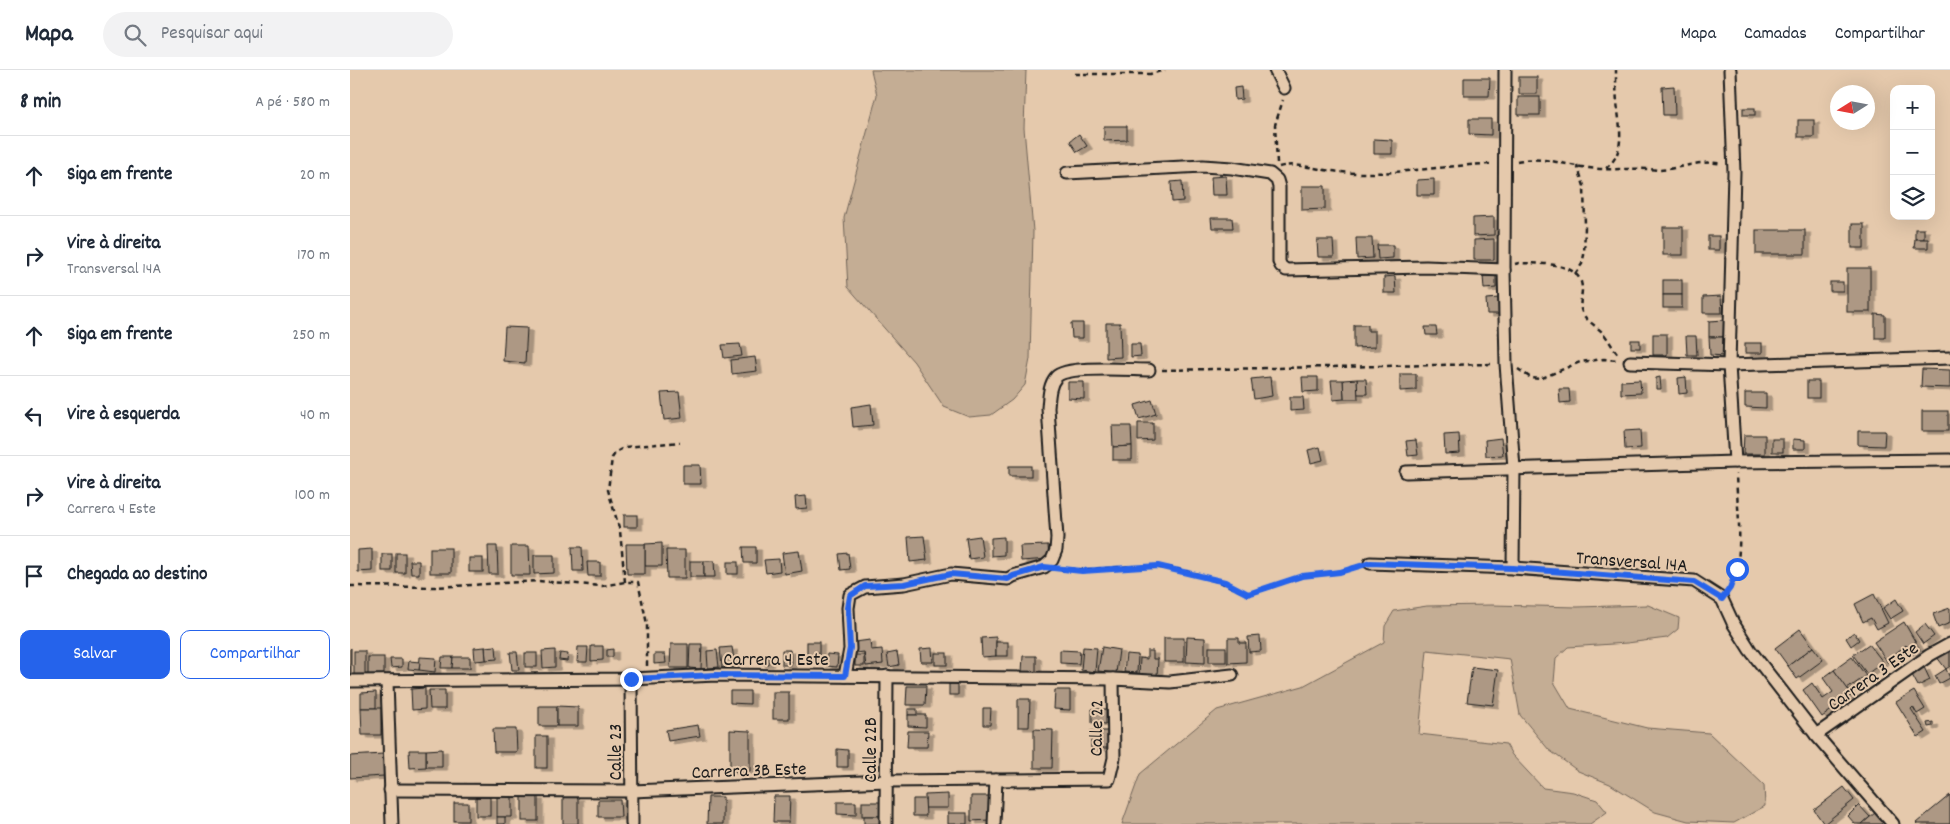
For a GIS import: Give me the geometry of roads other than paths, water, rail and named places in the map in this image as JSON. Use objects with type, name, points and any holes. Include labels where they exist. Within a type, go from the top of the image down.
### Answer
[{"type":"street","points":[[1275,70],[1284,88]]},
{"type":"street","points":[[1505,70],[1504,270],[1506,364],[1514,468],[1513,568]]},
{"type":"street","points":[[1730,70],[1734,172],[1729,365],[1735,462]]},
{"type":"street","points":[[1068,173],[1203,166],[1270,174],[1277,180],[1279,187],[1279,262],[1286,270],[1426,267],[1504,270]]},
{"type":"street","points":[[1630,362],[1729,365],[1950,358]]},
{"type":"street","points":[[845,676],[850,648],[848,608],[850,596],[865,586],[904,584],[951,574],[1008,579],[1044,567],[1052,560],[1056,550],[1057,538],[1048,408],[1050,389],[1054,379],[1060,373],[1076,370],[1149,370]]},
{"type":"street","points":[[1406,472],[1735,462],[1950,460]]},
{"type":"street","name":"Transversal 14A","points":[[1370,563],[1513,568],[1694,582],[1722,599],[1733,623],[1750,650],[1816,735]]},
{"type":"street","name":"Carrera 3 Este","points":[[1816,735],[1930,655],[1950,644]]},
{"type":"street","name":"Carrera 4 Este","points":[[350,681],[631,679],[716,675],[1113,679],[1170,682],[1232,675]]},
{"type":"street","name":"Calle 22B","points":[[886,824],[887,676]]},
{"type":"street","name":"Calle 23","points":[[631,679],[632,824]]},
{"type":"street","name":"Calle 22","points":[[1110,778],[1114,758],[1113,679]]},
{"type":"street","points":[[387,682],[392,824]]},
{"type":"street","points":[[1816,735],[1893,824]]},
{"type":"street","name":"Carrera 3B Este","points":[[390,790],[632,791],[887,781],[1110,778]]},
{"type":"street","points":[[994,824],[996,780]]}]
